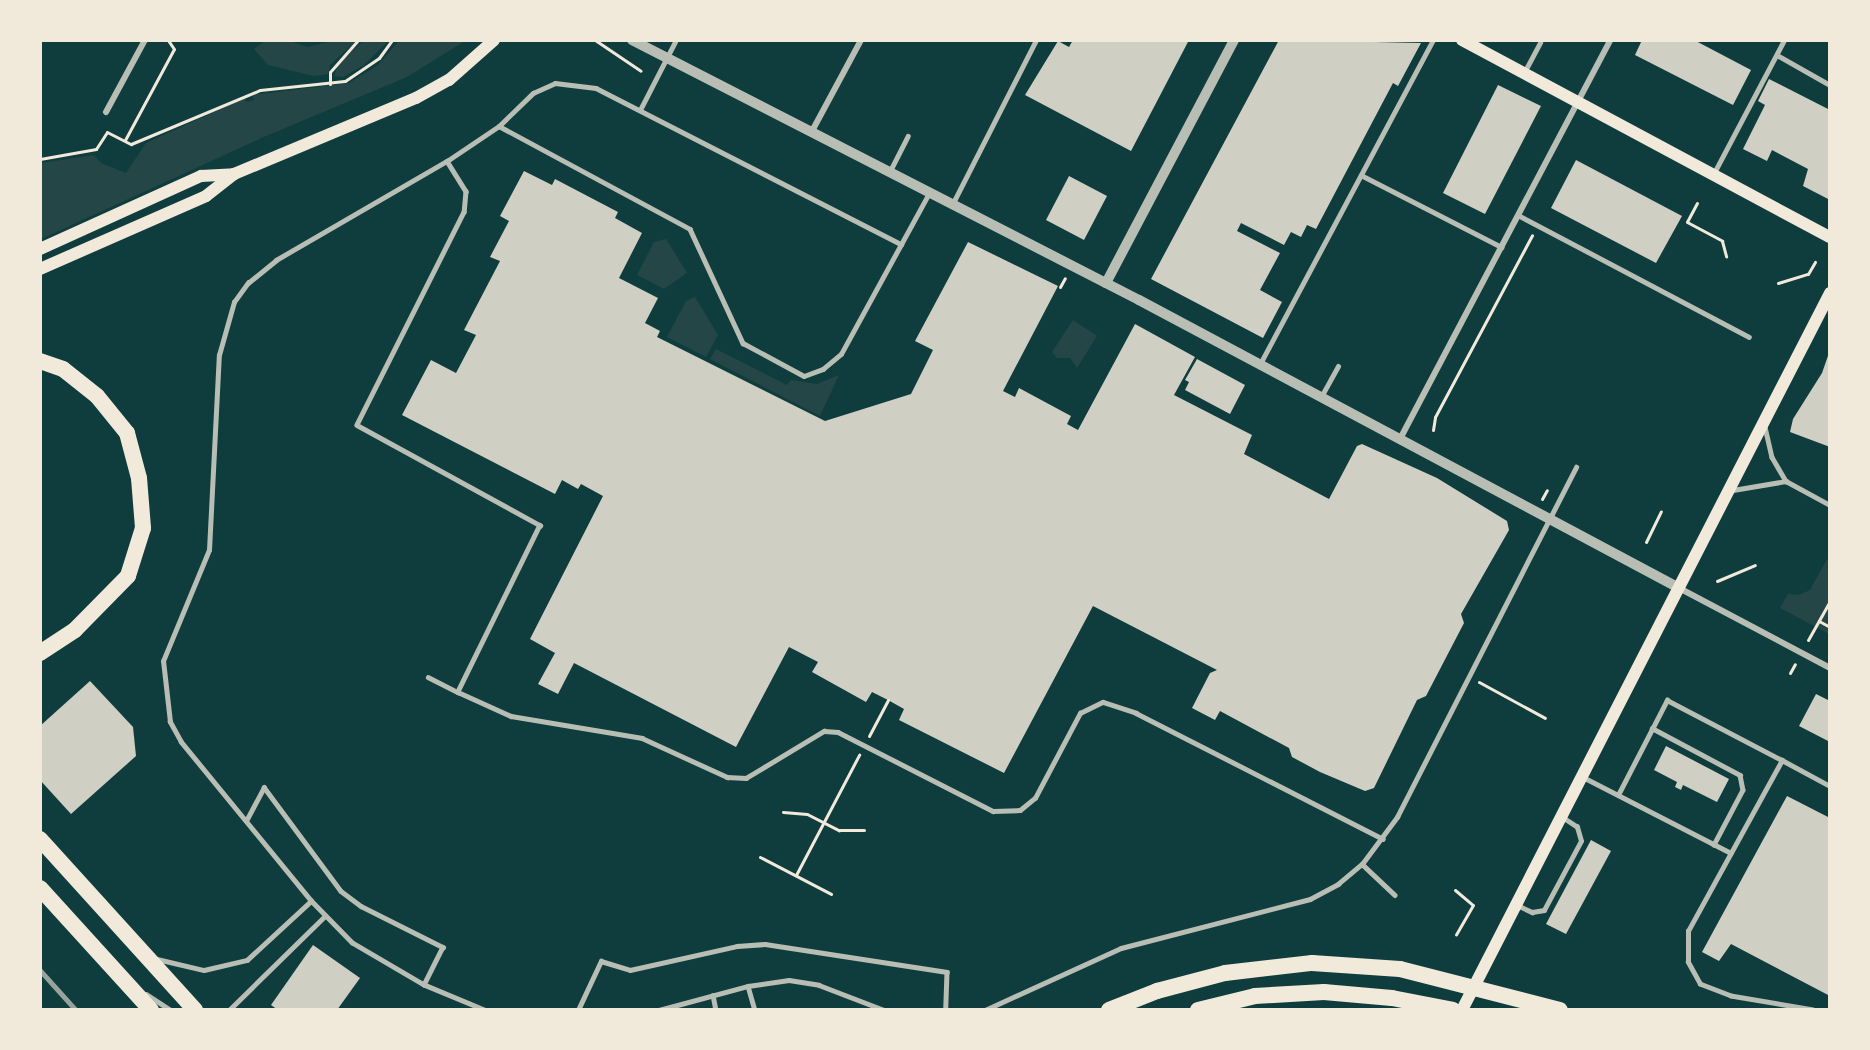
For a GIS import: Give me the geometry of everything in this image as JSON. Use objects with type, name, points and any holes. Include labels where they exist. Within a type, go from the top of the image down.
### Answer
[{"type":"highway","points":[[40,361],[63,369],[97,396],[127,433],[139,478],[143,528],[128,576],[75,630],[40,653]]},
{"type":"highway","points":[[40,839],[195,1010]]},
{"type":"highway","points":[[40,888],[151,1010]]},
{"type":"highway","points":[[1109,1010],[1157,991],[1225,973],[1312,963],[1400,969],[1474,986],[1560,1010]]},
{"type":"highway","points":[[1198,1010],[1255,996],[1324,992],[1392,998],[1453,1010]]},
{"type":"main road","points":[[40,269],[206,196],[234,174],[416,98],[449,80],[494,40]]},
{"type":"main road","points":[[1462,40],[1830,237]]},
{"type":"main road","points":[[40,249],[201,176],[234,174]]},
{"type":"main road","points":[[1462,1010],[1830,293]]},
{"type":"street","points":[[106,112],[145,40]]},
{"type":"street","points":[[632,40],[811,134],[1106,283],[1830,668]]},
{"type":"street","points":[[811,134],[861,40]]},
{"type":"street","points":[[1106,283],[1234,40]]},
{"type":"street","points":[[1400,440],[1610,40]]},
{"type":"lane","points":[[640,110],[676,40]]},
{"type":"lane","points":[[952,205],[1036,40]]},
{"type":"lane","points":[[1260,364],[1433,40]]},
{"type":"lane","points":[[1714,174],[1784,40]]},
{"type":"lane","points":[[1523,73],[1540,43]]},
{"type":"lane","points":[[1777,55],[1830,85]]},
{"type":"lane","points":[[484,1010],[470,1007],[424,985],[352,943],[311,901],[181,742],[170,722],[165,690],[164,661],[169,641],[209,550],[221,339],[234,302],[248,283],[269,266],[447,161],[499,126],[533,93],[555,83],[596,88],[901,244]]},
{"type":"lane","points":[[499,126],[690,229],[743,343],[804,376],[823,369],[841,354],[928,193]]},
{"type":"lane","points":[[889,173],[908,136]]},
{"type":"lane","points":[[447,161],[466,191],[464,212],[357,425],[540,525],[458,692]]},
{"type":"lane","points":[[1361,175],[1502,247]]},
{"type":"lane","points":[[1518,215],[1749,337]]},
{"type":"lane","points":[[1321,397],[1338,366]]},
{"type":"lane","points":[[1764,421],[1772,457],[1786,481],[1830,505]]},
{"type":"lane","points":[[985,1010],[1120,948],[1279,910],[1310,899],[1338,884],[1362,864],[1383,839],[1576,467]]},
{"type":"lane","points":[[1728,491],[1786,481]]},
{"type":"lane","points":[[428,677],[511,716],[642,738],[727,777],[746,778],[824,731],[838,732],[993,811],[1020,810],[1035,798],[1080,713],[1103,702],[1137,713],[1383,839]]},
{"type":"lane","points":[[1618,795],[1667,700],[1830,786]]},
{"type":"lane","points":[[1653,729],[1740,775],[1743,790],[1714,845]]},
{"type":"lane","points":[[1782,760],[1688,931],[1688,962],[1700,984],[1731,996],[1813,1010]]},
{"type":"lane","points":[[1581,776],[1731,853]]},
{"type":"lane","points":[[246,821],[264,787],[341,891],[361,906],[443,947],[424,985]]},
{"type":"lane","points":[[1515,904],[1532,912],[1544,910],[1581,841],[1577,827],[1560,817]]},
{"type":"lane","points":[[1362,864],[1395,895]]},
{"type":"lane","points":[[140,952],[185,969],[223,969],[247,960],[311,901]]},
{"type":"lane","points":[[229,1010],[325,916]]},
{"type":"lane","points":[[578,1010],[601,961],[630,970],[737,946],[765,944],[947,972],[946,1010]]},
{"type":"lane","points":[[108,965],[171,1010]]},
{"type":"lane","points":[[659,1010],[748,986],[789,980],[819,985],[884,1010]]},
{"type":"lane","points":[[748,986],[755,1010]]},
{"type":"lane","points":[[713,995],[716,1010]]},
{"type":"path","points":[[125,141],[174,49],[167,45],[168,40]]},
{"type":"path","points":[[300,40],[324,40]]},
{"type":"path","points":[[330,84],[330,72],[358,40]]},
{"type":"path","points":[[40,159],[96,149],[107,132],[131,144],[239,95],[345,81],[364,69],[392,40]]},
{"type":"path","points":[[595,40],[641,71]]},
{"type":"path","points":[[1697,203],[1687,222],[1722,241],[1726,256]]},
{"type":"path","points":[[1433,430],[1439,410],[1538,225]]},
{"type":"path","points":[[1778,283],[1808,274],[1815,262]]},
{"type":"path","points":[[1646,542],[1661,511]]},
{"type":"path","points":[[1717,581],[1755,565]]},
{"type":"path","points":[[1808,640],[1830,601]]},
{"type":"path","points":[[1819,621],[1830,627]]},
{"type":"path","points":[[1791,674],[1796,663]]},
{"type":"path","points":[[1468,676],[1545,718]]},
{"type":"path","points":[[796,875],[888,700]]},
{"type":"path","points":[[783,812],[807,814],[839,830],[864,830]]},
{"type":"path","points":[[760,857],[831,894]]},
{"type":"path","points":[[1455,891],[1473,905],[1456,935]]},
{"type":"shaded area","points":[[265,41],[290,41],[307,47],[333,41],[356,41],[330,65],[328,74],[314,76],[268,65],[254,49]]},
{"type":"shaded area","points":[[363,41],[388,41],[364,65],[343,77],[334,76],[339,63]]},
{"type":"shaded area","points":[[399,41],[465,41],[407,77],[266,136],[41,239],[41,163],[94,155],[101,163],[126,173],[146,143],[245,98],[246,102],[254,100],[252,95],[349,83],[377,66]]},
{"type":"shaded area","points":[[666,239],[687,273],[664,289],[637,275],[654,242]]},
{"type":"shaded area","points":[[695,297],[718,335],[706,357],[667,337],[686,301]]},
{"type":"shaded area","points":[[1073,320],[1097,336],[1077,368],[1070,358],[1057,358],[1052,352]]},
{"type":"shaded area","points":[[716,349],[787,385],[791,380],[817,384],[839,375],[820,416],[710,359]]},
{"type":"shaded area","points":[[1827,559],[1829,560],[1829,634],[1780,608],[1788,594],[1799,595],[1810,590]]},
{"type":"building","points":[[1073,40],[1189,40],[1131,151],[1025,95],[1058,41],[1069,47]]},
{"type":"building","points":[[1279,40],[1421,43],[1398,86],[1393,83],[1316,229],[1307,225],[1301,237],[1291,232],[1284,245],[1241,223],[1237,231],[1280,253],[1260,290],[1282,302],[1263,338],[1151,279]]},
{"type":"building","points":[[1642,40],[1694,40],[1751,70],[1733,105],[1635,55]]},
{"type":"building","points":[[1769,79],[1830,110],[1830,200],[1803,186],[1808,169],[1772,150],[1767,161],[1743,149],[1765,105],[1758,101]]},
{"type":"building","points":[[1498,85],[1541,106],[1485,214],[1443,193]]},
{"type":"building","points":[[1576,160],[1682,216],[1656,263],[1551,208]]},
{"type":"building","points":[[524,171],[552,185],[555,179],[618,212],[615,218],[642,233],[619,278],[658,298],[645,323],[660,331],[657,337],[825,421],[911,394],[933,350],[915,341],[968,242],[1058,286],[1003,391],[1015,397],[1019,388],[1071,416],[1067,424],[1078,430],[1135,324],[1195,357],[1174,395],[1252,435],[1244,454],[1329,499],[1357,446],[1362,444],[1437,478],[1507,521],[1509,530],[1461,614],[1464,623],[1426,696],[1417,700],[1374,788],[1365,791],[1320,772],[1292,757],[1289,748],[1220,711],[1215,720],[1192,708],[1210,673],[1217,670],[1093,606],[1004,773],[899,720],[904,709],[888,700],[872,692],[866,702],[812,672],[818,662],[789,647],[736,747],[574,663],[558,694],[538,684],[555,653],[530,639],[603,496],[581,484],[578,489],[562,480],[555,494],[402,415],[431,360],[456,373],[476,335],[464,330],[500,261],[490,257],[509,221],[500,216]]},
{"type":"building","points":[[1069,176],[1107,196],[1084,240],[1046,220]]},
{"type":"building","points":[[1830,350],[1830,447],[1790,432],[1793,419],[1822,373]]},
{"type":"building","points":[[1197,359],[1245,385],[1230,414],[1185,390],[1189,382],[1185,380]]},
{"type":"building","points":[[90,681],[133,727],[136,756],[71,814],[40,780],[40,726]]},
{"type":"building","points":[[1816,694],[1830,701],[1830,742],[1799,726]]},
{"type":"building","points":[[1666,746],[1729,779],[1717,802],[1683,785],[1681,790],[1675,787],[1677,782],[1654,770]]},
{"type":"building","points":[[1787,796],[1830,818],[1830,996],[1731,944],[1719,961],[1702,952]]},
{"type":"building","points":[[1591,840],[1611,851],[1566,934],[1546,924]]},
{"type":"building","points":[[313,945],[360,978],[337,1010],[278,1010],[271,1005]]},
{"type":"railway","points":[[40,970],[76,1010]]}]
